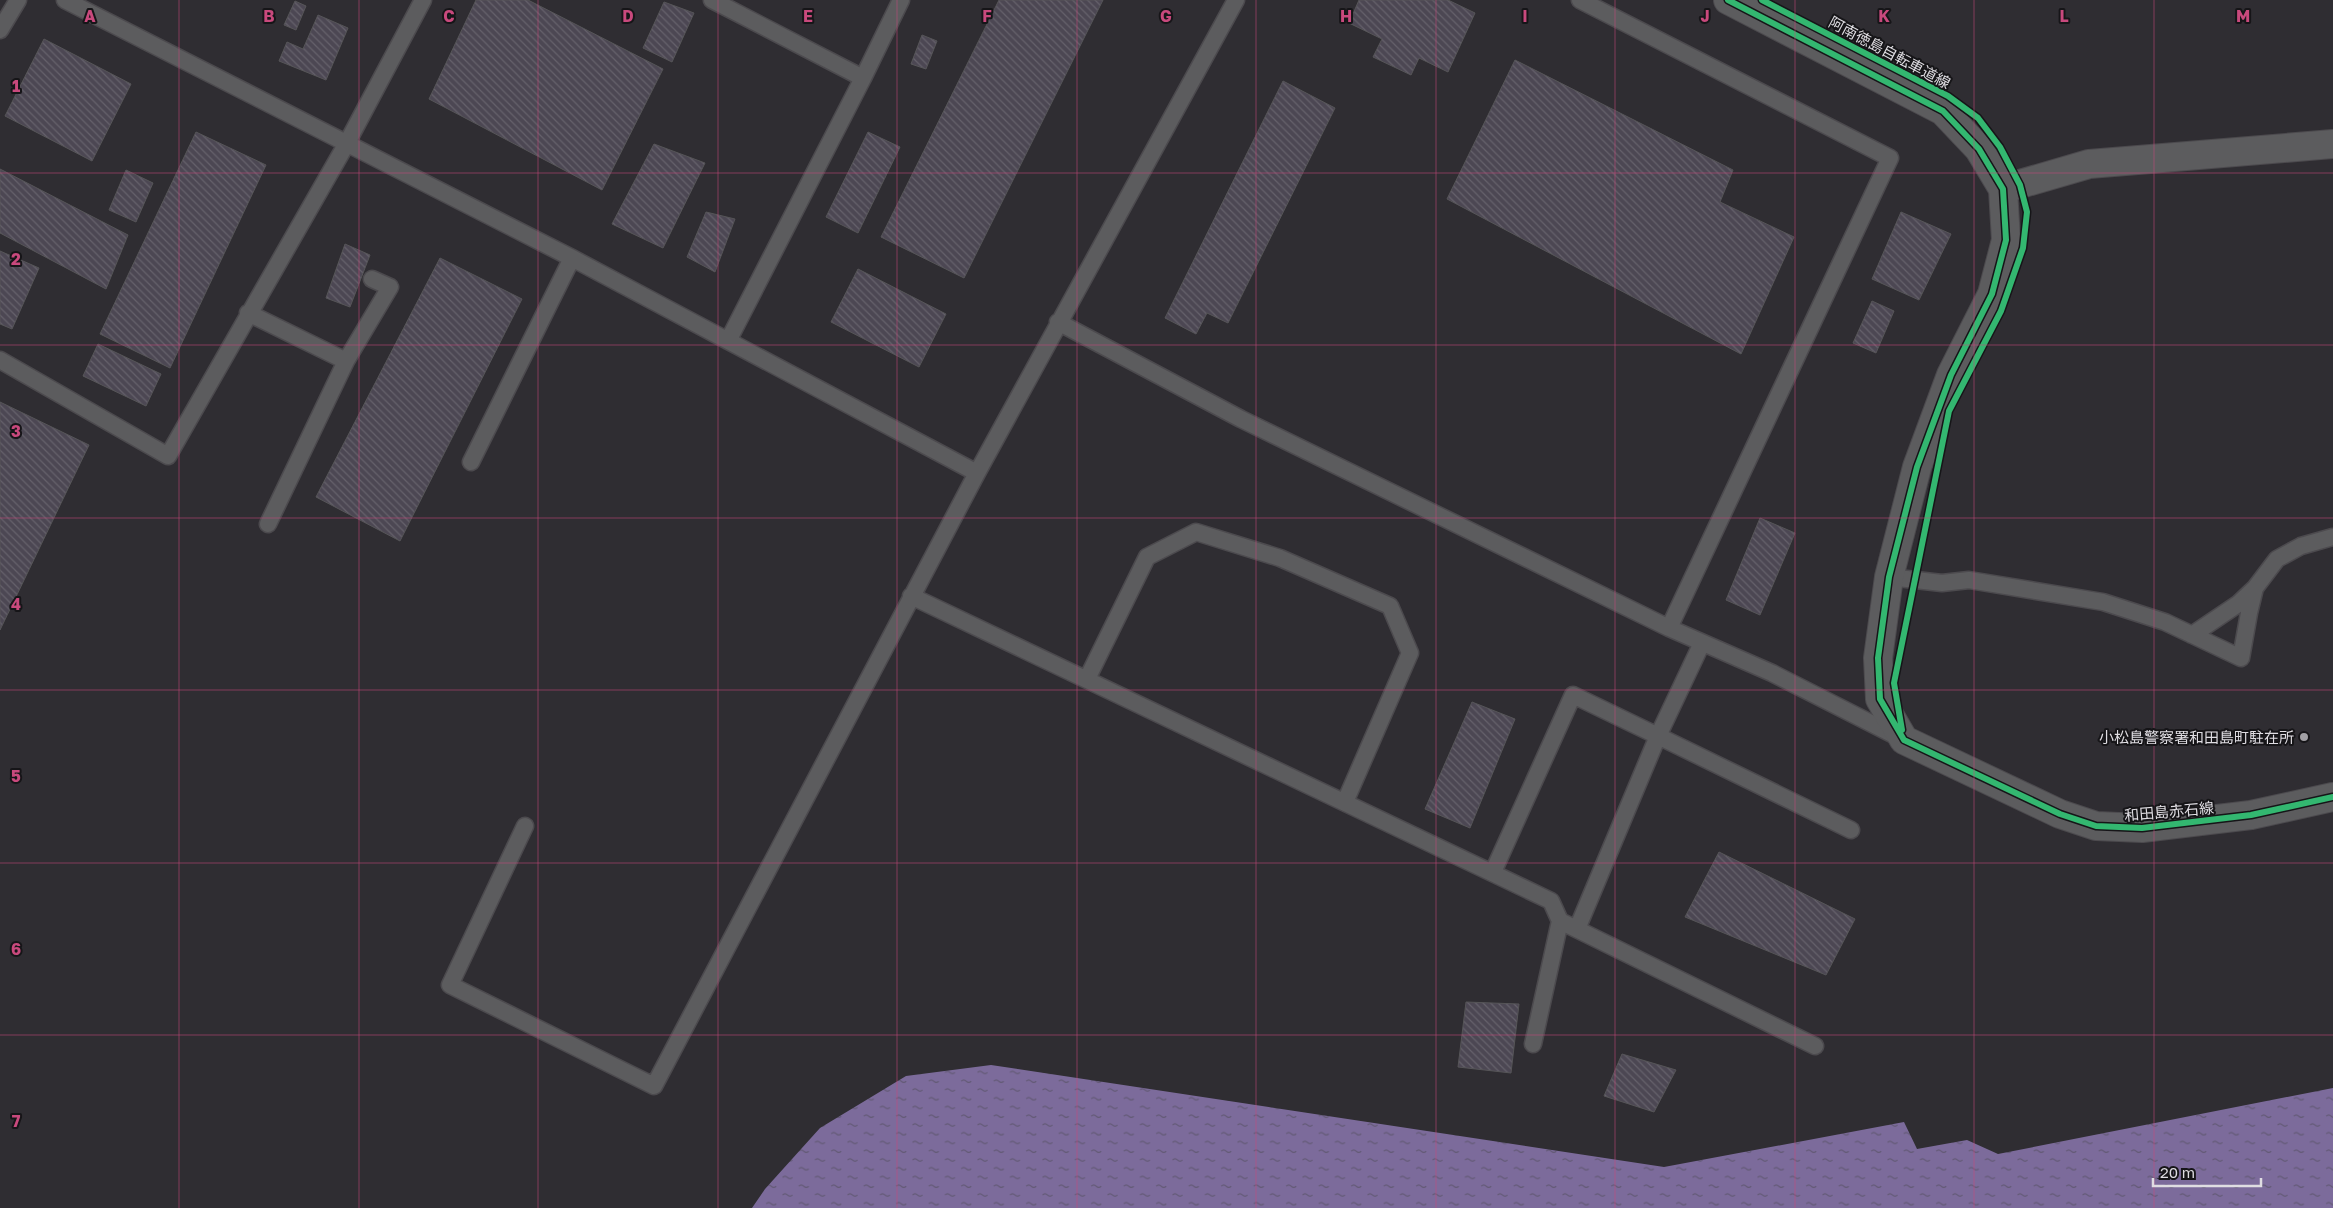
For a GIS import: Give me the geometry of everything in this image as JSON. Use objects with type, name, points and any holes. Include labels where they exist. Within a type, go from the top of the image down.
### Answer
[{"type":"street","points":[[1728,0],[1943,111],[1979,149],[2003,189],[2006,240],[1992,294],[1951,375],[1917,467],[1889,577],[1878,658],[1880,698],[1904,740]]},
{"type":"street","points":[[2003,189],[2089,164],[2333,144]]},
{"type":"street","name":"和田島赤石線","points":[[1904,740],[2060,814],[2096,826],[2142,828],[2233,818],[2333,797]]},
{"type":"lane","points":[[0,30],[18,0]]},
{"type":"lane","points":[[66,0],[572,258],[977,472]]},
{"type":"lane","points":[[0,360],[168,456],[248,313],[347,143],[423,0]]},
{"type":"lane","points":[[712,0],[863,78]]},
{"type":"lane","points":[[728,341],[901,0]]},
{"type":"lane","points":[[525,826],[450,986],[654,1086],[977,472],[1236,0]]},
{"type":"lane","points":[[1580,0],[1890,158],[1668,628]]},
{"type":"lane","points":[[471,462],[572,258]]},
{"type":"lane","points":[[268,524],[346,361],[390,287],[372,279]]},
{"type":"lane","points":[[248,313],[346,361]]},
{"type":"lane","points":[[1058,322],[1241,419],[1668,628],[1772,673],[1904,740]]},
{"type":"lane","points":[[1087,679],[1147,557],[1196,532],[1280,558],[1390,606],[1410,653],[1345,802]]},
{"type":"lane","points":[[2192,635],[2238,604],[2255,588],[2277,559],[2302,546],[2333,536]]},
{"type":"lane","points":[[1889,577],[1942,583],[1969,580],[2103,602],[2165,622],[2241,658],[2248,613],[2255,588]]},
{"type":"lane","points":[[911,596],[1551,900],[1560,921],[1533,1044]]},
{"type":"lane","points":[[1577,929],[1658,736],[1702,643]]},
{"type":"lane","points":[[1493,872],[1573,695],[1851,830]]},
{"type":"lane","points":[[1560,921],[1814,1046]]},
{"type":"water","points":[[991,1065],[1664,1167],[1904,1122],[1917,1149],[1967,1140],[1998,1154],[2333,1088],[2333,1208],[752,1208],[765,1189],[820,1128],[906,1076]]},
{"type":"building","points":[[476,0],[528,0],[663,69],[602,190],[429,99]]},
{"type":"building","points":[[999,0],[1103,0],[964,278],[881,237]]},
{"type":"building","points":[[1359,0],[1448,0],[1475,13],[1448,72],[1419,58],[1411,75],[1373,57],[1382,39],[1349,23]]},
{"type":"building","points":[[295,1],[306,6],[296,30],[284,25]]},
{"type":"building","points":[[664,2],[694,13],[672,62],[643,48]]},
{"type":"building","points":[[318,15],[348,28],[326,80],[279,61],[287,42],[303,49]]},
{"type":"building","points":[[922,35],[937,41],[926,69],[911,64]]},
{"type":"building","points":[[44,39],[131,84],[92,161],[5,116]]},
{"type":"building","points":[[1515,60],[1733,170],[1720,202],[1794,237],[1741,354],[1447,199]]},
{"type":"building","points":[[1283,81],[1335,108],[1228,323],[1207,313],[1196,334],[1165,318]]},
{"type":"building","points":[[196,132],[266,165],[170,368],[100,334]]},
{"type":"building","points":[[868,132],[900,147],[858,233],[826,217]]},
{"type":"building","points":[[654,144],[705,163],[663,248],[612,224]]},
{"type":"building","points":[[0,169],[128,235],[106,289],[0,233]]},
{"type":"building","points":[[126,170],[153,183],[136,222],[109,210]]},
{"type":"building","points":[[706,212],[735,219],[715,272],[687,257]]},
{"type":"building","points":[[1901,212],[1951,234],[1919,300],[1872,279]]},
{"type":"building","points":[[345,244],[370,255],[350,307],[326,298]]},
{"type":"building","points":[[0,251],[39,268],[12,329],[0,324]]},
{"type":"building","points":[[440,258],[522,299],[400,541],[316,497]]},
{"type":"building","points":[[858,269],[946,314],[919,367],[831,322]]},
{"type":"building","points":[[1872,301],[1894,311],[1876,353],[1853,343]]},
{"type":"building","points":[[98,344],[161,374],[146,406],[83,376]]},
{"type":"building","points":[[0,402],[89,445],[0,630]]},
{"type":"building","points":[[1760,518],[1795,533],[1760,615],[1726,600]]},
{"type":"building","points":[[1472,702],[1515,719],[1470,828],[1425,809]]},
{"type":"building","points":[[1719,852],[1855,919],[1826,975],[1685,917]]},
{"type":"building","points":[[1466,1002],[1519,1004],[1511,1073],[1458,1067]]},
{"type":"building","points":[[1622,1054],[1676,1070],[1654,1112],[1604,1096]]},
{"type":"cycle path","points":[[1728,0],[1943,111],[1979,149],[2003,189],[2006,240],[1992,294],[1951,375],[1917,467],[1889,577],[1878,658],[1880,699],[1904,740]]},
{"type":"cycle path","name":"阿南徳島自転車道線","points":[[1762,0],[1948,96],[1978,118],[2000,147],[2020,185],[2027,212],[2023,248],[2001,311],[1949,411],[1894,683],[1902,730]]},
{"type":"cycle path","points":[[1904,740],[2060,814],[2096,826],[2142,828],[2251,815],[2333,797]]},
{"type":"place","name":"小松島警察署和田島町駐在所","points":[[2304,737]]}]
